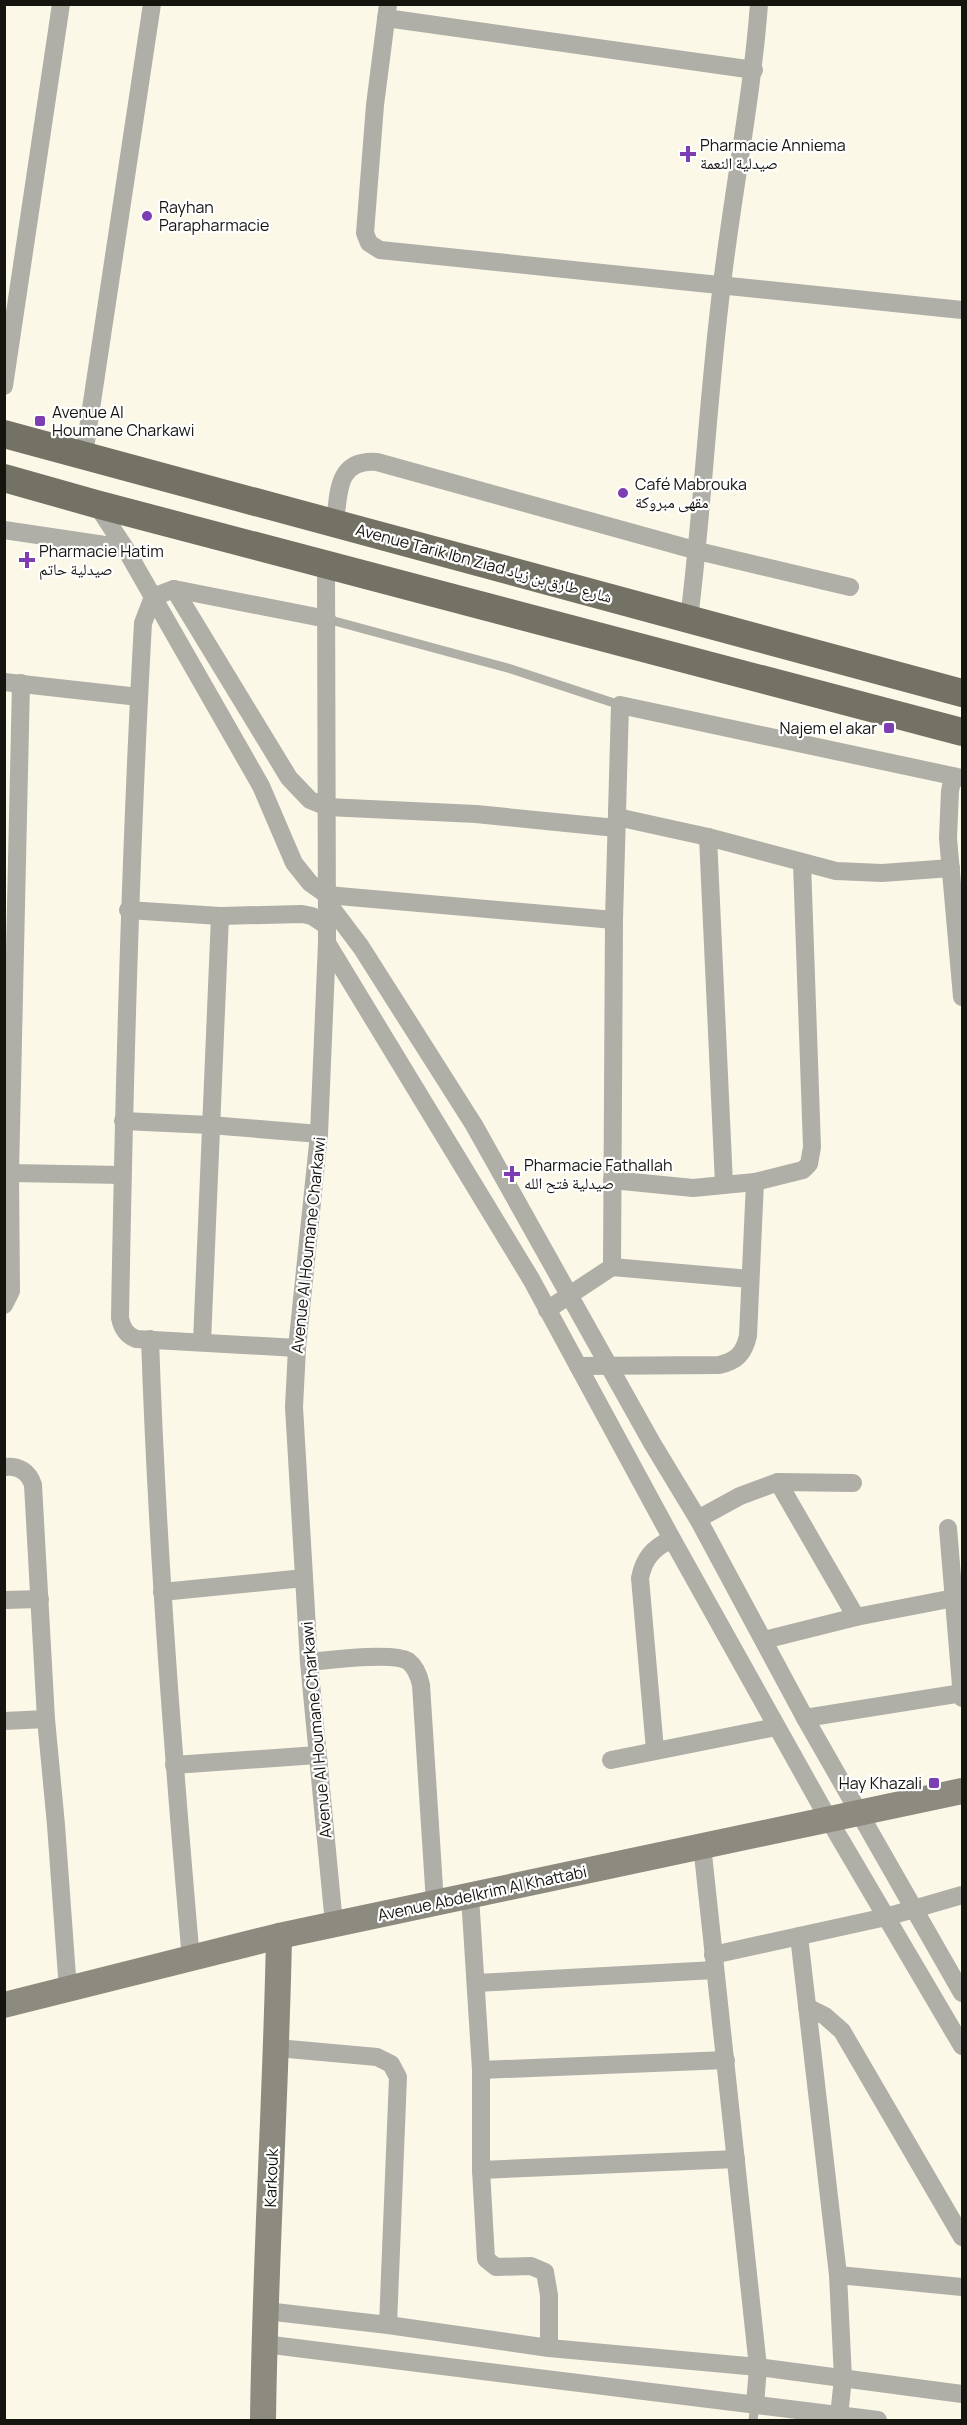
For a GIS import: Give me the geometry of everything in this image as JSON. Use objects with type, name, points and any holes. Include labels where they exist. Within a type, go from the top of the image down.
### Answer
[{"type":"main road","name":"Avenue Tarik Ibn Ziad شارع طارق بن زياد","points":[[4,434],[963,693]]},
{"type":"main road","points":[[4,478],[963,732]]},
{"type":"main road","points":[[310,522],[336,523],[360,546],[359,555],[327,565],[302,552],[302,536],[310,522]]},
{"type":"main road","name":"Avenue Abdelkrim Al Khattabi","points":[[4,2005],[191,1960],[279,1936],[702,1845],[861,1815],[963,1791]]},
{"type":"main road","name":"Karkouk","points":[[263,2421],[279,1936]]},
{"type":"street","points":[[4,386],[61,4]]},
{"type":"street","points":[[84,455],[152,4]]},
{"type":"street","points":[[689,619],[698,551],[722,284],[754,70],[759,4]]},
{"type":"street","points":[[754,70],[387,11],[375,105],[364,233],[369,243],[380,250],[963,310]]},
{"type":"street","points":[[336,523],[340,484],[344,476],[358,464],[368,462],[698,551],[850,587]]},
{"type":"street","points":[[96,504],[153,597],[261,786],[294,863],[310,883],[327,898],[361,947],[474,1125],[608,1365],[698,1519],[805,1718],[963,1994]]},
{"type":"street","points":[[4,530],[124,548]]},
{"type":"street","name":"Avenue Al Houmane Charkawi","points":[[327,565],[327,934],[319,1134],[297,1348],[294,1407],[309,1662],[334,1924]]},
{"type":"street","points":[[174,589],[289,778],[310,800],[327,807],[616,822],[708,837],[836,871],[882,873],[951,868]]},
{"type":"street","points":[[297,1348],[150,1339],[130,1336],[122,1326],[120,1318],[122,1175],[128,910],[143,624],[153,597],[174,589],[327,619]]},
{"type":"street","points":[[4,1305],[10,1291],[13,682],[139,698]]},
{"type":"street","points":[[612,1267],[614,920],[620,705],[958,777],[949,811],[951,868],[963,998]]},
{"type":"street","points":[[708,837],[724,1184]]},
{"type":"street","points":[[612,1180],[693,1188],[755,1182],[803,1170],[809,1164],[812,1155],[802,863]]},
{"type":"street","points":[[327,898],[614,920]]},
{"type":"street","points":[[128,910],[220,916],[302,914],[321,920],[327,934],[531,1279],[828,1820],[963,2046]]},
{"type":"street","points":[[202,1342],[220,916]]},
{"type":"street","points":[[123,1121],[319,1134]]},
{"type":"street","points":[[10,1173],[122,1175]]},
{"type":"street","points":[[578,1366],[719,1365],[737,1359],[743,1352],[748,1336],[755,1182]]},
{"type":"street","points":[[548,1310],[612,1267],[750,1279]]},
{"type":"street","points":[[150,1339],[154,1476],[174,1765],[191,1960]]},
{"type":"street","points":[[4,1467],[12,1466],[27,1473],[33,1485],[46,1719],[57,1825],[68,1990]]},
{"type":"street","points":[[698,1519],[740,1496],[778,1482],[853,1483]]},
{"type":"street","points":[[778,1482],[856,1617]]},
{"type":"street","points":[[948,1528],[963,1698]]},
{"type":"street","points":[[655,1750],[639,1578],[649,1554],[657,1546],[672,1539]]},
{"type":"street","points":[[162,1592],[304,1578]]},
{"type":"street","points":[[764,1640],[856,1617],[954,1598]]},
{"type":"street","points":[[4,1600],[40,1599]]},
{"type":"street","points":[[309,1662],[393,1656],[407,1661],[416,1670],[421,1685],[435,1904]]},
{"type":"street","points":[[805,1718],[962,1693]]},
{"type":"street","points":[[4,1721],[46,1719]]},
{"type":"street","points":[[611,1760],[776,1727]]},
{"type":"street","points":[[174,1765],[317,1755]]},
{"type":"street","points":[[702,1845],[758,2367],[754,2413]]},
{"type":"street","points":[[476,1983],[714,1963],[799,1936],[886,1917],[963,1895]]},
{"type":"street","points":[[470,1896],[481,2070],[481,2170],[486,2259],[496,2267],[531,2266],[545,2272],[549,2295],[549,2348]]},
{"type":"street","points":[[799,1936],[838,2275],[843,2378],[839,2416]]},
{"type":"street","points":[[807,2007],[825,2016],[842,2031],[963,2237]]},
{"type":"street","points":[[277,2048],[377,2057],[391,2064],[398,2077],[388,2325]]},
{"type":"street","points":[[481,2070],[726,2060]]},
{"type":"street","points":[[481,2170],[736,2160]]},
{"type":"street","points":[[838,2275],[963,2288]]},
{"type":"street","points":[[266,2311],[388,2325],[549,2348],[758,2367],[963,2394]]},
{"type":"street","points":[[264,2344],[754,2413],[839,2416],[878,2421]]},
{"type":"lane","points":[[327,619],[500,666],[620,705]]},
{"type":"place","name":"Pharmacie Anniema صيدلية النعمة","points":[[688,154]]},
{"type":"place","name":"Rayhan Parapharmacie","points":[[147,216]]},
{"type":"place","name":"Avenue Al Houmane Charkawi","points":[[40,421]]},
{"type":"place","name":"Café Mabrouka مقهى مبروكة","points":[[623,493]]},
{"type":"place","name":"Pharmacie Hatim صيدلية حاتم","points":[[27,560]]},
{"type":"place","name":"Najem el akar","points":[[889,728]]},
{"type":"place","name":"Pharmacie Fathallah صيدلية فتح الله","points":[[512,1174]]},
{"type":"place","name":"Hay Khazali","points":[[934,1783]]}]
